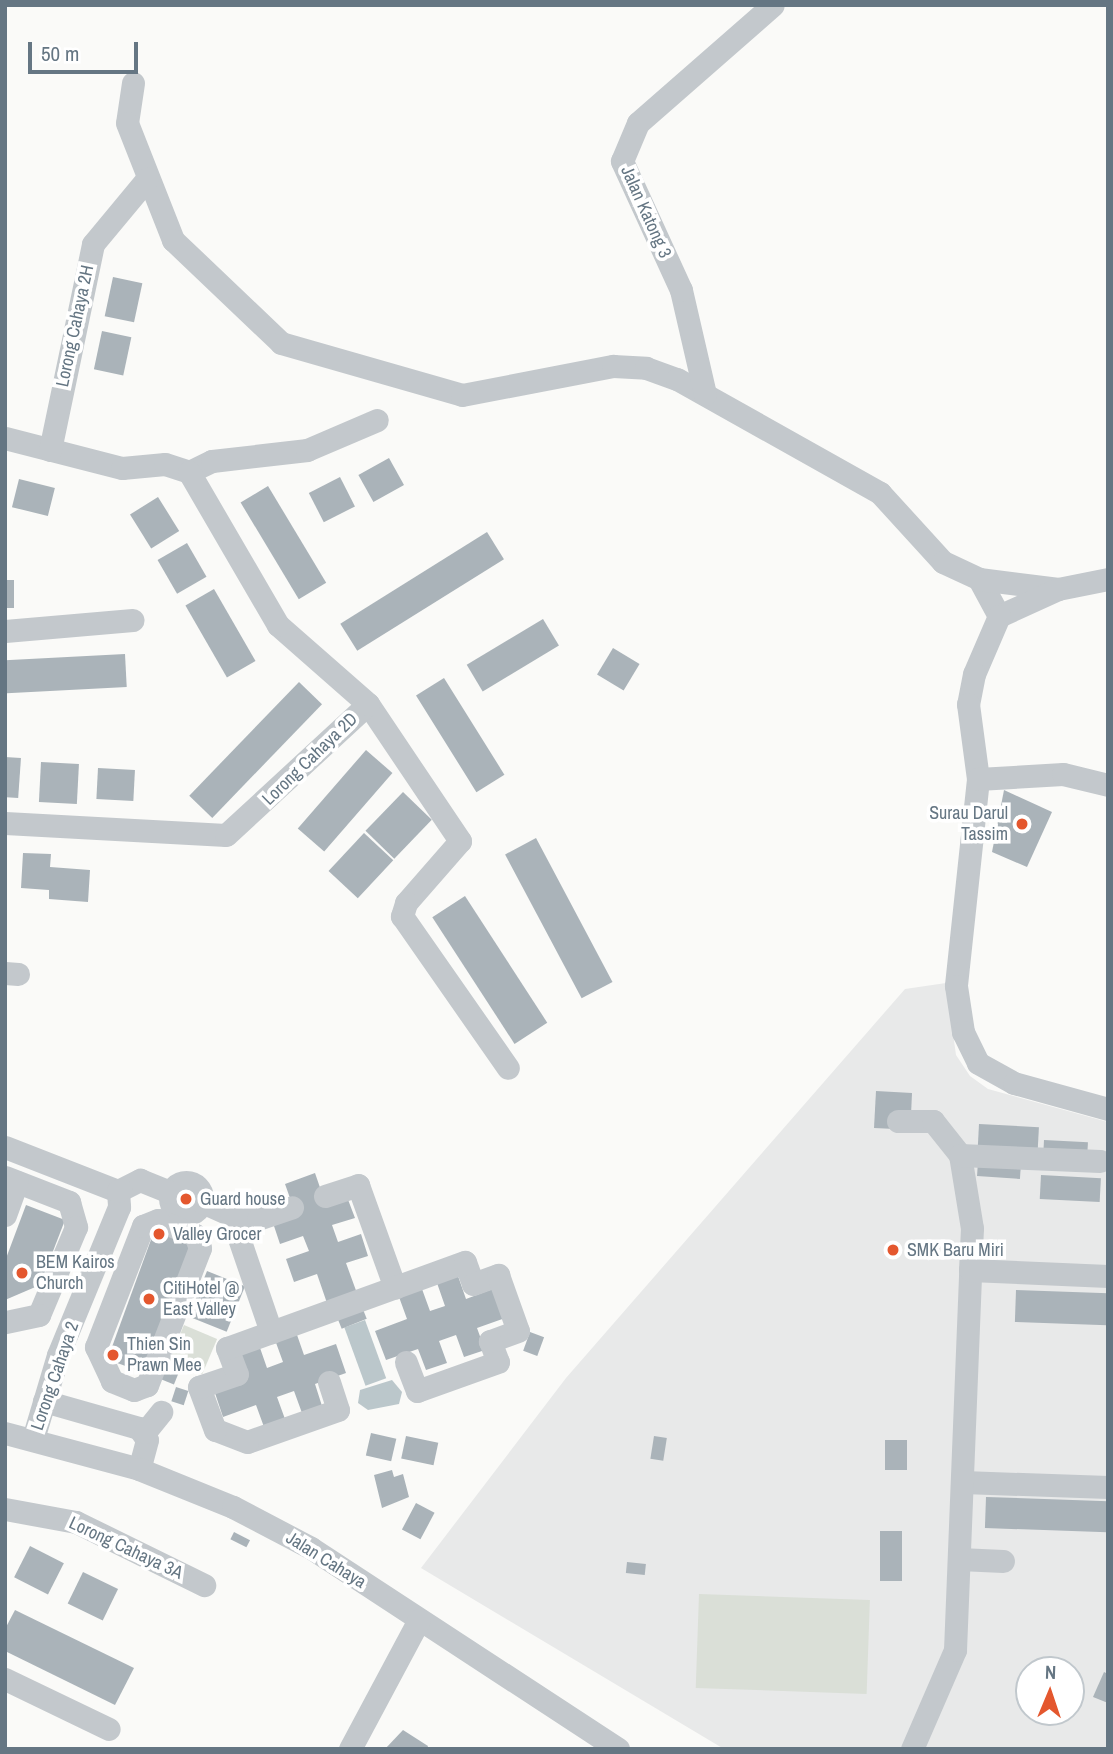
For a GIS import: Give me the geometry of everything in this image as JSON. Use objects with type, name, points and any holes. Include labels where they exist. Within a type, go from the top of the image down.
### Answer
[{"type":"street","name":"Jalan Katong 3","points":[[705,394],[681,290],[622,161],[638,123],[773,5]]},
{"type":"street","points":[[132,83],[127,123],[173,240],[281,343],[462,395],[612,366],[646,368],[705,394],[880,494],[943,562],[979,579],[1058,589]]},
{"type":"street","name":"Lorong Cahaya 2H","points":[[50,450],[93,244],[147,179]]},
{"type":"street","points":[[5,438],[122,468],[165,464],[189,472],[212,461],[307,450],[377,420]]},
{"type":"street","name":"Lorong Cahaya 2D","points":[[5,823],[226,835],[368,704],[278,625],[189,472]]},
{"type":"street","points":[[979,579],[999,616]]},
{"type":"street","points":[[1108,579],[1058,589],[999,616],[968,704],[978,779],[956,986],[963,1032],[978,1063],[1014,1083],[1108,1109]]},
{"type":"street","points":[[5,631],[133,620]]},
{"type":"street","points":[[368,704],[460,841],[402,916],[508,1068]]},
{"type":"street","points":[[978,779],[1063,774],[1108,785]]},
{"type":"street","points":[[898,1121],[933,1121],[960,1154],[972,1228],[959,1559],[950,1671],[912,1749]]},
{"type":"street","points":[[5,1147],[118,1191],[141,1180],[170,1192],[172,1207],[180,1213],[191,1214],[202,1202],[231,1215],[258,1219],[292,1208]]},
{"type":"street","points":[[960,1154],[1100,1161]]},
{"type":"street","points":[[5,1215],[11,1180],[69,1202],[76,1227],[39,1315],[5,1322]]},
{"type":"street","points":[[325,1196],[358,1185],[395,1288]]},
{"type":"street","name":"Lorong Cahaya 2","points":[[33,1439],[76,1313],[103,1250],[118,1191]]},
{"type":"street","points":[[231,1215],[271,1332]]},
{"type":"street","points":[[158,1220],[195,1234],[200,1248],[147,1385],[134,1390],[112,1381],[96,1347],[105,1322],[143,1226],[158,1220]]},
{"type":"street","points":[[72,1237],[103,1250]]},
{"type":"street","points":[[329,1382],[338,1410],[247,1442],[215,1430],[200,1387],[237,1374],[227,1348],[465,1262],[473,1284],[498,1275],[518,1331],[490,1341],[498,1362],[417,1391],[406,1362]]},
{"type":"street","points":[[970,1270],[1108,1276]]},
{"type":"street","points":[[76,1313],[105,1322]]},
{"type":"street","points":[[44,1401],[145,1432]]},
{"type":"street","points":[[139,1469],[145,1432],[161,1412]]},
{"type":"street","name":"Jalan Cahaya","points":[[5,1433],[139,1469],[311,1548],[618,1749]]},
{"type":"street","points":[[962,1482],[1108,1487]]},
{"type":"street","name":"Lorong Cahaya 3A","points":[[5,1509],[76,1522],[204,1585]]},
{"type":"street","points":[[959,1559],[1003,1561]]},
{"type":"street","points":[[350,1749],[419,1620]]},
{"type":"street","points":[[5,1679],[108,1729]]},
{"type":"shaded area","name":"SMK Baru Miri","points":[[946,983],[956,1055],[970,1076],[988,1089],[1108,1122],[1108,1749],[724,1749],[421,1568],[566,1378],[905,989]]},
{"type":"shaded area","points":[[365,1320],[386,1378],[366,1386],[344,1328]]},
{"type":"shaded area","points":[[184,1325],[217,1339],[202,1374],[169,1360]]},
{"type":"shaded area","points":[[392,1380],[402,1392],[399,1404],[368,1410],[358,1403],[360,1390]]},
{"type":"shaded area","points":[[699,1594],[870,1600],[867,1694],[696,1688]]},
{"type":"building","points":[[113,277],[142,283],[134,322],[105,316]]},
{"type":"building","points":[[102,331],[131,337],[123,375],[94,369]]},
{"type":"building","points":[[389,458],[404,485],[373,502],[358,475]]},
{"type":"building","points":[[340,477],[355,506],[324,522],[309,493]]},
{"type":"building","points":[[19,479],[55,488],[48,516],[12,507]]},
{"type":"building","points":[[268,486],[326,583],[299,599],[241,502]]},
{"type":"building","points":[[158,497],[179,531],[151,548],[130,514]]},
{"type":"building","points":[[487,532],[504,559],[357,651],[340,624]]},
{"type":"building","points":[[187,543],[206,577],[177,594],[158,560]]},
{"type":"building","points":[[5,580],[14,580],[14,608],[5,608]]},
{"type":"building","points":[[214,589],[256,661],[227,677],[185,606]]},
{"type":"building","points":[[543,619],[559,646],[483,691],[467,665]]},
{"type":"building","points":[[613,648],[640,664],[624,691],[597,675]]},
{"type":"building","points":[[125,654],[127,687],[7,693],[5,660]]},
{"type":"building","points":[[444,678],[504,775],[476,792],[416,695]]},
{"type":"building","points":[[299,682],[322,704],[212,818],[189,796]]},
{"type":"building","points":[[366,750],[392,773],[324,851],[298,828]]},
{"type":"building","points":[[5,757],[21,758],[18,798],[5,797]]},
{"type":"building","points":[[41,762],[79,764],[77,804],[39,802]]},
{"type":"building","points":[[98,768],[135,770],[133,801],[96,799]]},
{"type":"building","name":"Surau Darul Tassim","points":[[1004,790],[1052,812],[1027,867],[992,852]]},
{"type":"building","points":[[403,792],[432,820],[394,859],[365,831]]},
{"type":"building","points":[[364,833],[393,860],[358,898],[329,871]]},
{"type":"building","points":[[536,838],[613,982],[582,998],[505,854]]},
{"type":"building","points":[[23,853],[51,854],[50,867],[90,870],[88,902],[49,899],[49,890],[21,888]]},
{"type":"building","points":[[465,896],[547,1023],[515,1044],[432,917]]},
{"type":"building","points":[[876,1091],[912,1093],[911,1115],[895,1129],[874,1128]]},
{"type":"building","points":[[979,1124],[1039,1127],[1038,1151],[978,1148]]},
{"type":"building","points":[[1044,1140],[1088,1142],[1087,1155],[1043,1153]]},
{"type":"building","points":[[978,1162],[1021,1165],[1020,1179],[977,1176]]},
{"type":"building","points":[[315,1173],[326,1205],[347,1197],[355,1218],[332,1225],[338,1242],[361,1234],[368,1256],[346,1263],[358,1296],[328,1306],[317,1274],[294,1282],[286,1259],[309,1251],[303,1236],[280,1244],[273,1223],[296,1215],[285,1184]]},
{"type":"building","points":[[1041,1175],[1101,1178],[1100,1202],[1040,1199]]},
{"type":"building","name":"Guard house","points":[[182,1190],[195,1194],[191,1208],[178,1204]]},
{"type":"building","points":[[26,1205],[65,1220],[40,1285],[5,1300],[5,1261]]},
{"type":"building","name":"CitiHotel @ East Valley","points":[[156,1226],[194,1240],[145,1373],[107,1359]]},
{"type":"building","points":[[207,1271],[245,1286],[227,1332],[189,1316]]},
{"type":"building","points":[[458,1276],[466,1299],[498,1287],[508,1317],[477,1328],[485,1350],[464,1357],[456,1335],[439,1341],[447,1363],[426,1370],[418,1349],[386,1360],[375,1331],[407,1319],[399,1297],[422,1289],[430,1311],[445,1306],[437,1283]]},
{"type":"building","points":[[1016,1290],[1108,1293],[1107,1325],[1015,1322]]},
{"type":"building","points":[[360,1302],[367,1319],[342,1329],[335,1312]]},
{"type":"building","points":[[296,1332],[304,1355],[336,1344],[346,1373],[315,1384],[322,1406],[302,1413],[294,1391],[277,1397],[285,1419],[264,1427],[256,1405],[223,1417],[213,1387],[237,1353],[259,1345],[267,1368],[283,1362],[275,1340]]},
{"type":"building","points":[[530,1332],[544,1337],[537,1356],[523,1351]]},
{"type":"building","points":[[164,1361],[181,1368],[174,1384],[157,1378]]},
{"type":"building","points":[[176,1387],[188,1391],[184,1405],[171,1401]]},
{"type":"building","points":[[371,1433],[396,1439],[391,1461],[366,1455]]},
{"type":"building","points":[[406,1436],[438,1443],[433,1465],[401,1458]]},
{"type":"building","points":[[654,1436],[667,1438],[663,1461],[650,1459]]},
{"type":"building","points":[[885,1440],[907,1440],[907,1470],[885,1470]]},
{"type":"building","points":[[392,1470],[394,1477],[403,1474],[409,1497],[382,1508],[374,1475]]},
{"type":"building","points":[[986,1497],[1108,1501],[1107,1532],[985,1528]]},
{"type":"building","points":[[416,1503],[435,1513],[420,1539],[402,1529]]},
{"type":"building","points":[[880,1531],[902,1531],[902,1581],[880,1581]]},
{"type":"building","points":[[234,1532],[250,1540],[246,1547],[230,1539]]},
{"type":"building","points":[[30,1546],[64,1563],[48,1594],[14,1577]]},
{"type":"building","points":[[627,1562],[646,1564],[645,1575],[626,1573]]},
{"type":"building","points":[[83,1572],[118,1589],[103,1621],[68,1603]]},
{"type":"building","points":[[15,1610],[134,1668],[115,1705],[5,1651],[5,1629]]},
{"type":"building","points":[[1104,1672],[1108,1674],[1108,1703],[1093,1697]]},
{"type":"building","points":[[403,1730],[428,1746],[427,1749],[385,1749]]},
{"type":"place","name":"Surau Darul Tassim","points":[[1022,824]]},
{"type":"place","name":"Guard house","points":[[186,1199]]},
{"type":"place","name":"Valley Grocer","points":[[159,1234]]},
{"type":"place","name":"SMK Baru Miri","points":[[893,1250]]},
{"type":"place","name":"BEM Kairos Church","points":[[22,1273]]},
{"type":"place","name":"CitiHotel @ East Valley","points":[[149,1299]]},
{"type":"place","name":"Thien Sin Prawn Mee","points":[[113,1355]]}]
